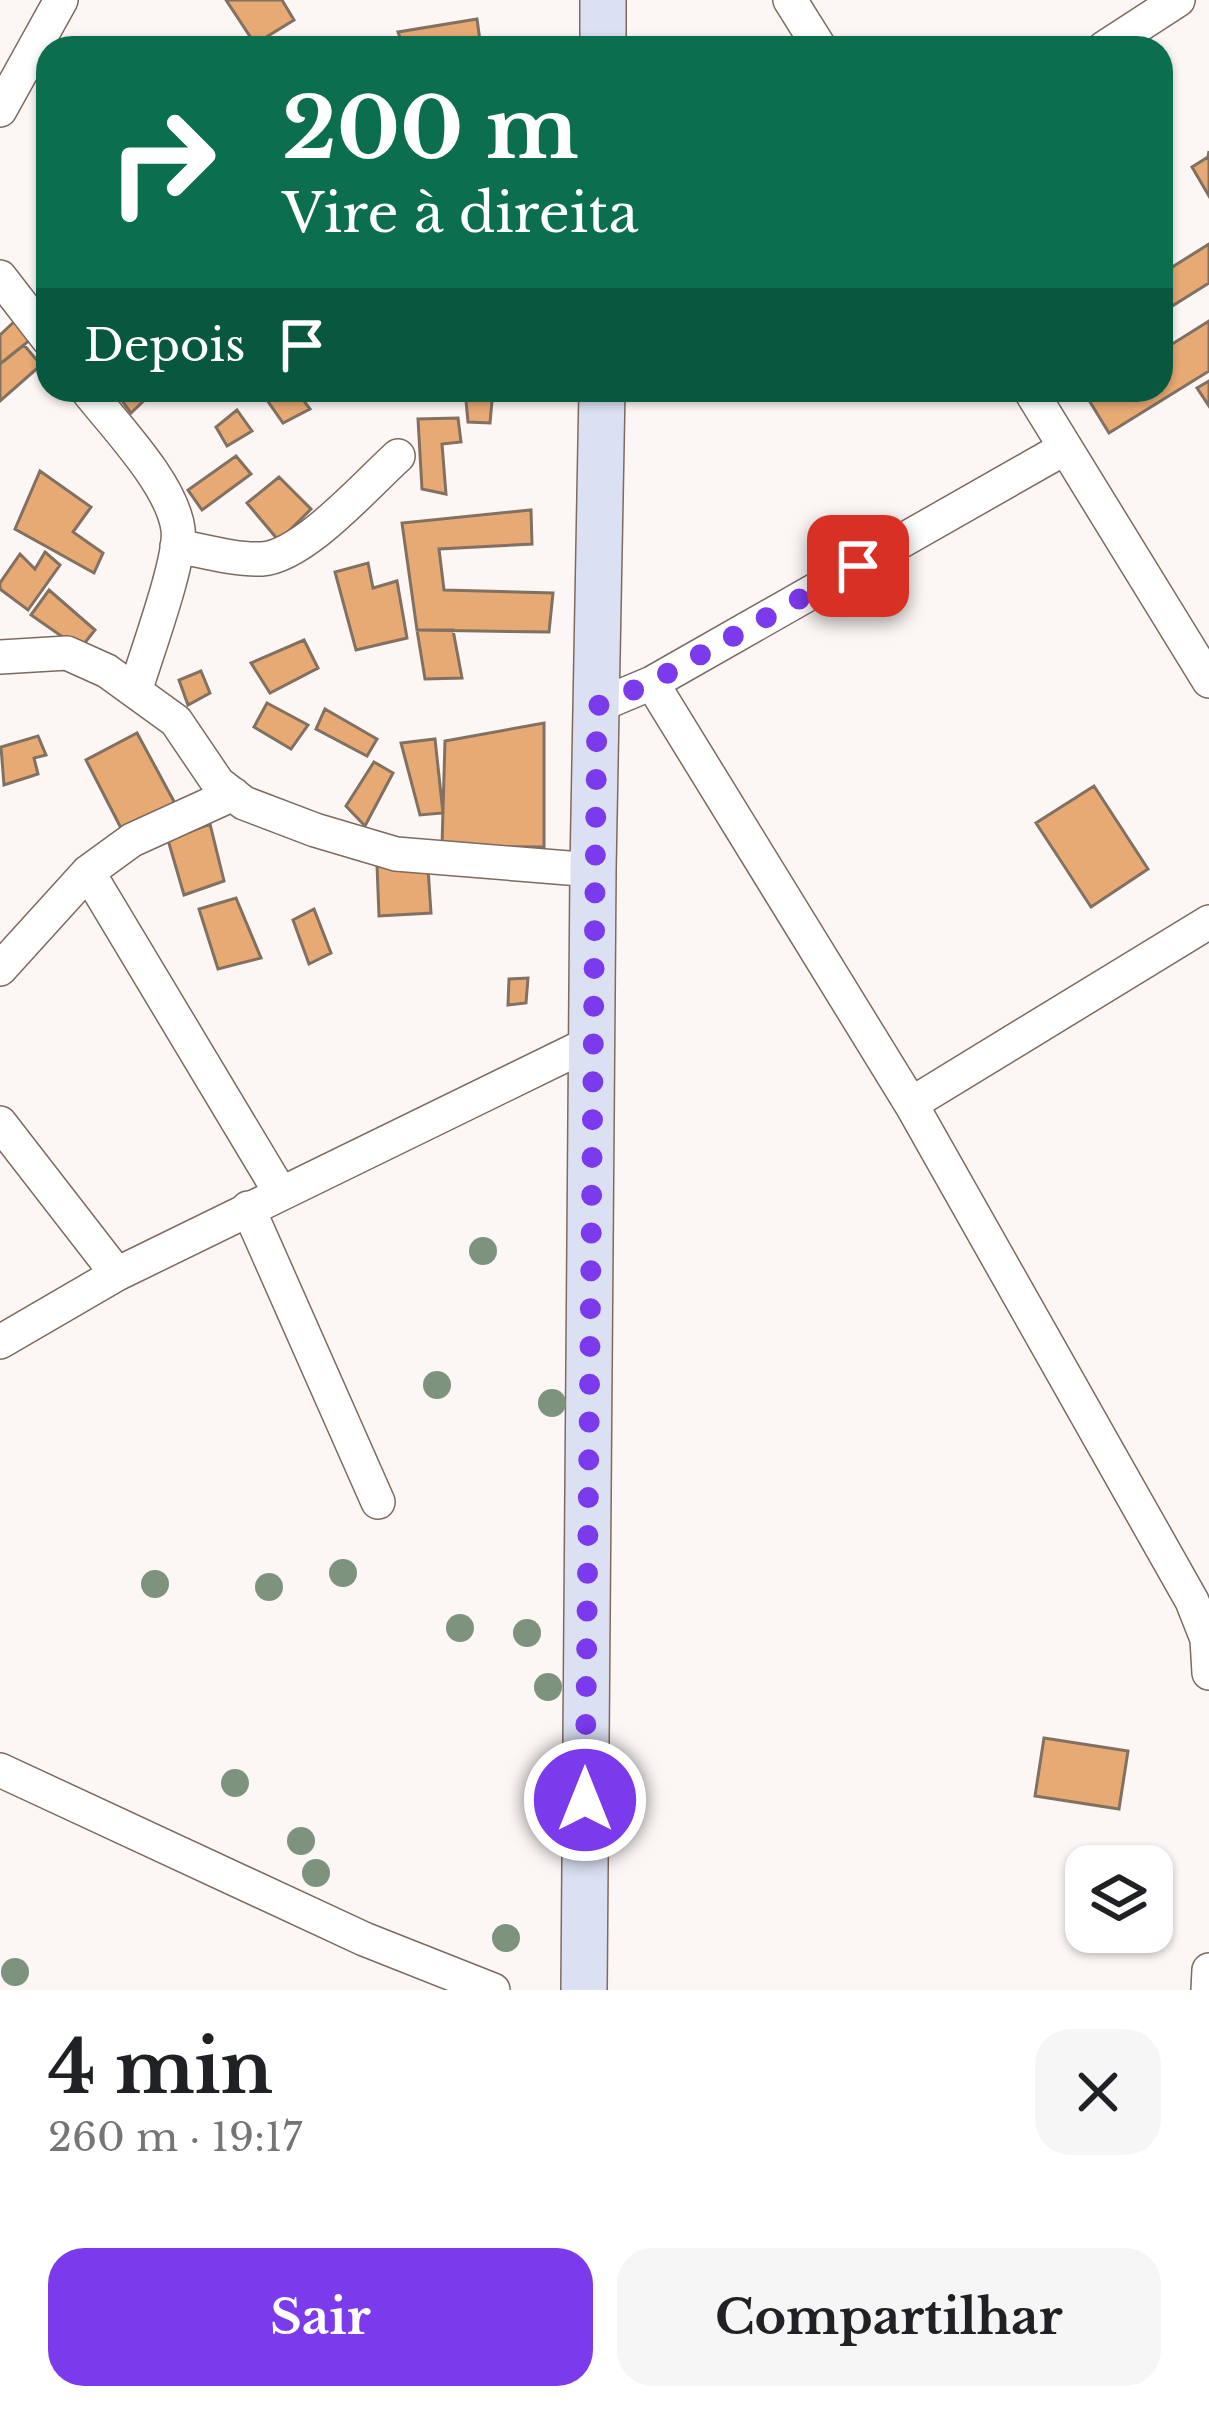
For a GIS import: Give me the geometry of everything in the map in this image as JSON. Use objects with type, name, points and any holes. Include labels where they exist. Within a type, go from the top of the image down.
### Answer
[{"type":"main road","points":[[604,0],[604,36]]},
{"type":"main road","points":[[584,1990],[602,402]]},
{"type":"street","points":[[41,36],[61,0]]},
{"type":"street","points":[[790,0],[812,36]]},
{"type":"street","points":[[1122,36],[1178,0]]},
{"type":"street","points":[[0,110],[36,45]]},
{"type":"street","points":[[0,277],[36,324]]},
{"type":"street","points":[[97,402],[159,487],[178,527],[177,546],[136,689]]},
{"type":"street","points":[[1037,402],[1209,681]]},
{"type":"street","points":[[597,706],[652,682],[1065,448]]},
{"type":"street","points":[[177,546],[238,557],[276,556],[322,525],[398,457]]},
{"type":"street","points":[[8,663],[67,652],[136,689],[176,721],[200,761],[244,803],[316,830],[396,854],[593,870]]},
{"type":"street","points":[[652,682],[911,1104],[1202,1619],[1209,1672]]},
{"type":"street","points":[[0,969],[88,872],[132,840],[233,794]]},
{"type":"street","points":[[88,872],[280,1192]]},
{"type":"street","points":[[911,1104],[1209,922]]},
{"type":"street","points":[[0,1342],[117,1274],[592,1042]]},
{"type":"street","points":[[0,1123],[117,1274]]},
{"type":"street","points":[[248,1208],[378,1502]]},
{"type":"street","points":[[0,1770],[364,1939],[493,1990]]},
{"type":"street","points":[[1208,1990],[1209,1970]]},
{"type":"building","points":[[226,0],[282,0],[294,20],[268,36],[250,36]]},
{"type":"building","points":[[477,19],[479,36],[400,36],[398,32]]},
{"type":"building","points":[[1209,151],[1209,196],[1192,167],[1208,157]]},
{"type":"building","points":[[1209,244],[1209,283],[1173,306],[1173,266]]},
{"type":"building","points":[[17,319],[30,340],[0,364],[0,335]]},
{"type":"building","points":[[1209,321],[1209,371],[1173,393],[1173,344]]},
{"type":"building","points":[[24,345],[36,359],[36,369],[0,401],[0,364]]},
{"type":"building","points":[[1209,381],[1209,406],[1197,388]]},
{"type":"building","points":[[123,402],[142,402],[131,413]]},
{"type":"building","points":[[268,402],[305,402],[310,409],[283,423]]},
{"type":"building","points":[[466,402],[492,402],[490,423],[468,422]]},
{"type":"building","points":[[1090,402],[1159,402],[1109,433]]},
{"type":"building","points":[[237,410],[252,431],[227,446],[216,427]]},
{"type":"building","points":[[458,418],[461,442],[442,444],[446,494],[422,489],[418,419]]},
{"type":"building","points":[[236,456],[251,474],[202,510],[188,490]]},
{"type":"building","points":[[40,471],[91,507],[73,532],[103,553],[94,573],[15,529]]},
{"type":"building","points":[[279,477],[311,509],[279,541],[247,503]]},
{"type":"building","points":[[531,510],[532,544],[439,549],[444,590],[553,593],[549,632],[417,630],[402,523]]},
{"type":"building","points":[[45,552],[60,565],[28,610],[0,589],[0,583],[20,554],[35,569]]},
{"type":"building","points":[[368,563],[373,588],[397,581],[407,638],[356,650],[335,572]]},
{"type":"building","points":[[49,590],[95,630],[80,649],[31,615]]},
{"type":"building","points":[[417,630],[453,630],[462,678],[425,679]]},
{"type":"building","points":[[304,640],[318,668],[270,693],[251,663]]},
{"type":"building","points":[[201,671],[210,693],[188,705],[179,680]]},
{"type":"building","points":[[267,703],[308,725],[291,749],[254,727]]},
{"type":"building","points":[[325,709],[377,739],[367,756],[316,729]]},
{"type":"building","points":[[544,723],[544,847],[442,846],[445,741]]},
{"type":"building","points":[[137,733],[177,807],[122,830],[86,760]]},
{"type":"building","points":[[38,736],[46,755],[34,758],[38,774],[4,785],[1,747]]},
{"type":"building","points":[[435,739],[443,813],[420,815],[401,743]]},
{"type":"building","points":[[374,762],[393,773],[365,826],[346,806]]},
{"type":"building","points":[[1094,786],[1148,869],[1091,907],[1036,823]]},
{"type":"building","points":[[210,824],[224,881],[184,895],[168,840]]},
{"type":"building","points":[[377,865],[428,868],[431,913],[379,916]]},
{"type":"building","points":[[236,898],[261,958],[218,969],[199,909]]},
{"type":"building","points":[[314,909],[331,953],[309,964],[293,920]]},
{"type":"building","points":[[528,978],[526,1003],[508,1005],[509,979]]},
{"type":"building","points":[[1044,1738],[1128,1751],[1119,1809],[1035,1796]]},
{"type":"route","points":[[585,1800],[597,706],[652,682],[858,566]]}]
